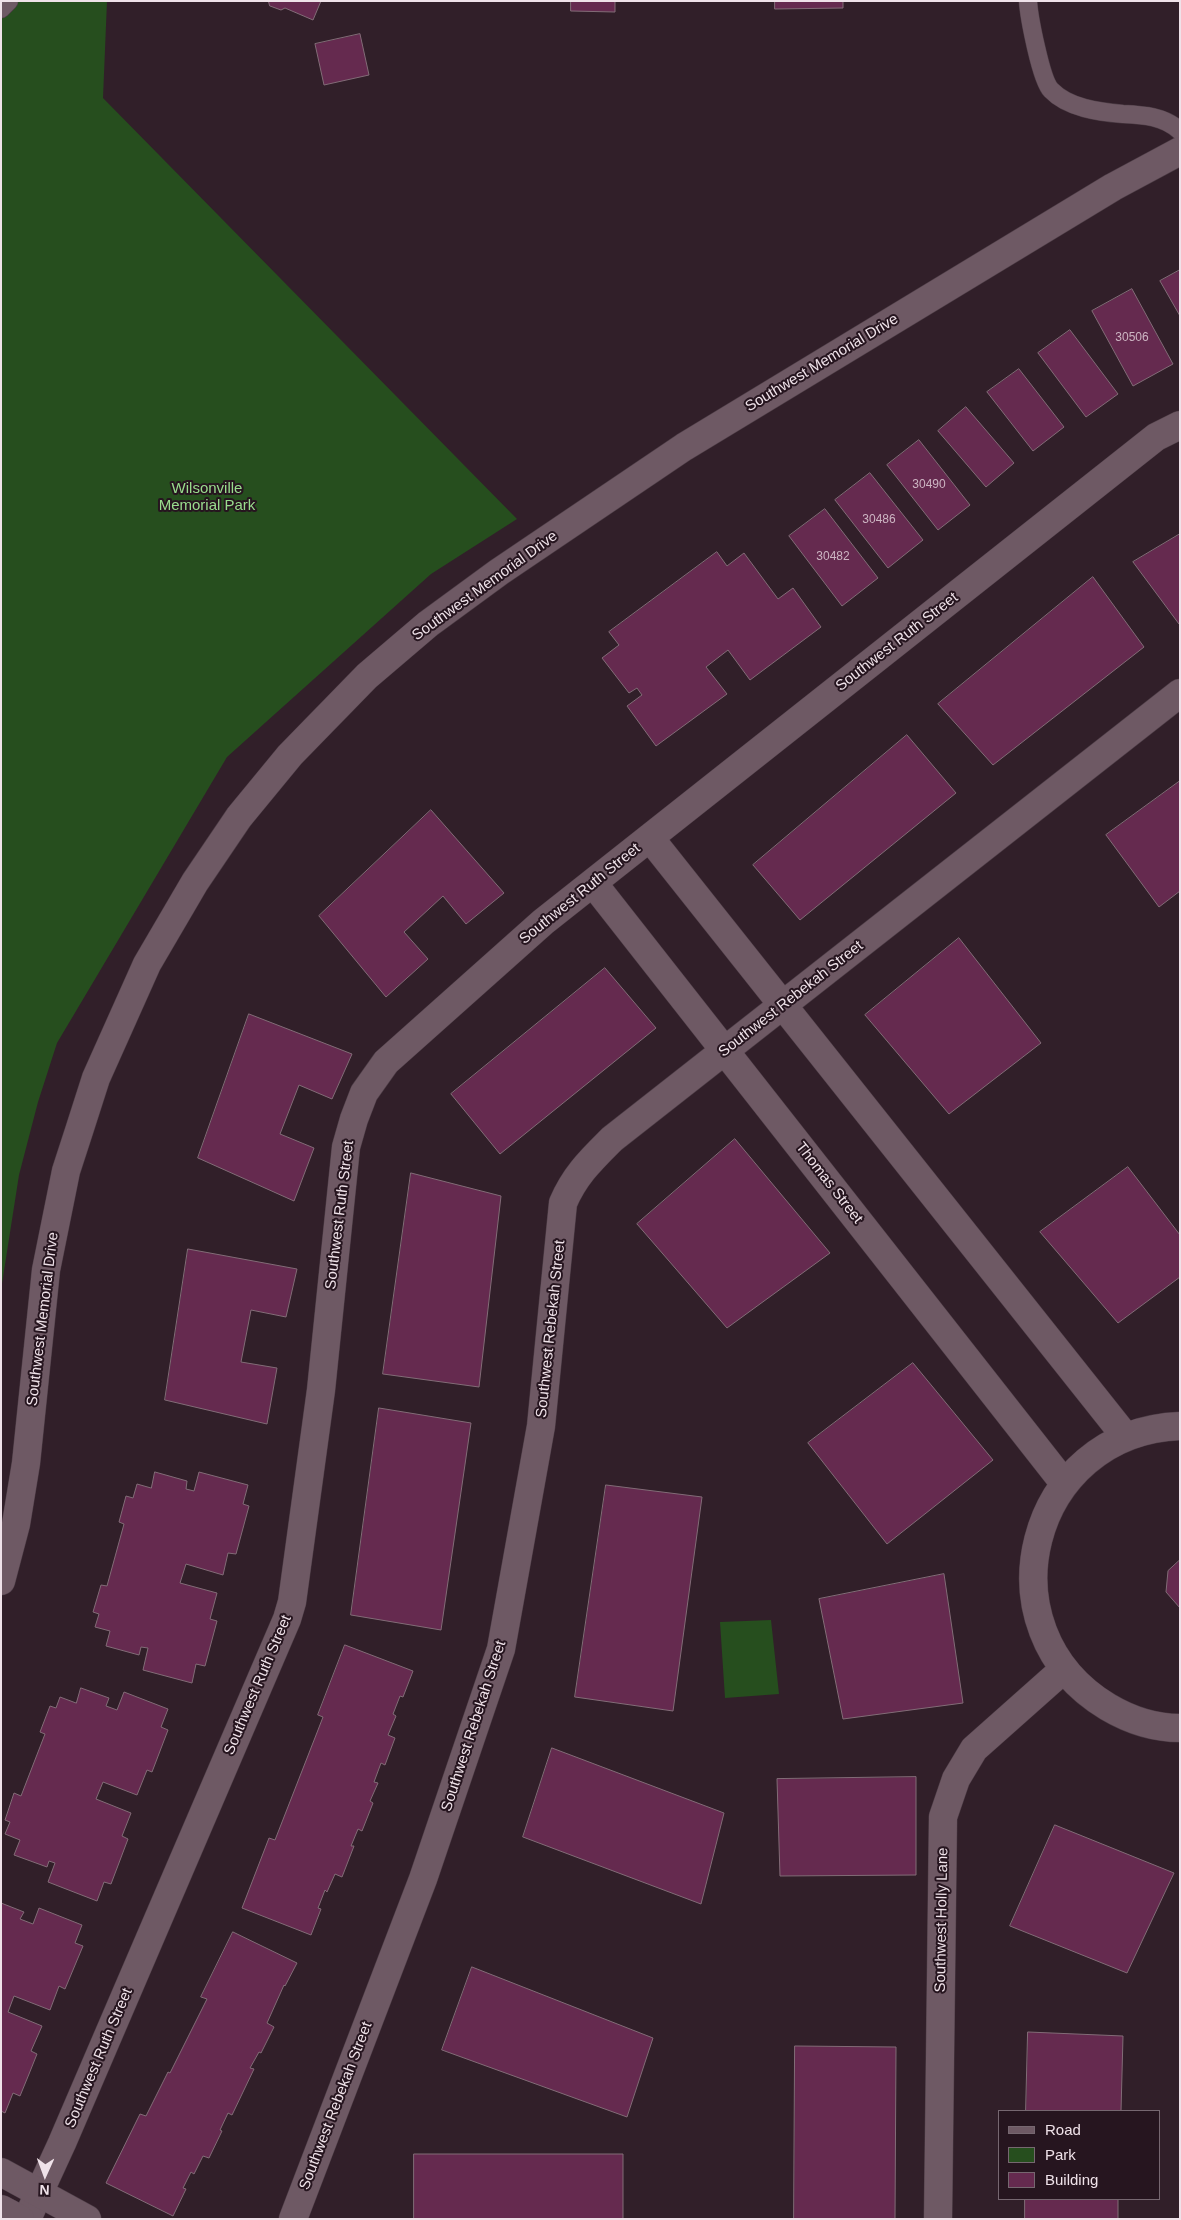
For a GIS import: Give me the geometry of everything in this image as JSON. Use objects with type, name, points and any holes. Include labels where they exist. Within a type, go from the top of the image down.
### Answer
[{"type":"street","name":"Southwest Memorial Drive","points":[[1,1581],[16,1524],[26,1463],[46,1270],[66,1171],[96,1078],[147,964],[195,882],[251,803],[290,755],[367,676],[428,624],[499,572],[684,447],[1105,192],[1180,151]]},
{"type":"street","name":"Southwest Ruth Street","points":[[27,2219],[40,2193],[264,1674],[292,1602],[321,1390],[346,1147],[364,1092],[386,1062],[543,922],[1156,437],[1180,425]]},
{"type":"street","name":"Southwest Rebekah Street","points":[[293,2219],[423,1878],[501,1649],[541,1426],[563,1203],[572,1183],[612,1139],[1180,693]]},
{"type":"street","points":[[650,838],[1125,1436]]},
{"type":"street","name":"Thomas Street","points":[[593,883],[1064,1483]]},
{"type":"street","points":[[1180,1426],[1158,1427],[1125,1436],[1094,1455],[1064,1483],[1044,1518],[1034,1553],[1033,1586],[1039,1620],[1064,1669],[1091,1696],[1126,1717],[1165,1728],[1180,1728]]},
{"type":"street","name":"Southwest Holly Lane","points":[[938,2219],[943,1817],[956,1779],[974,1749],[1064,1669]]},
{"type":"street","points":[[1,2172],[88,2219]]},
{"type":"street","points":[[1,2209],[20,2219]]},
{"type":"lane","points":[[1,10],[9,1]]},
{"type":"lane","points":[[1028,1],[1029,22],[1050,89],[1072,105],[1114,113],[1151,115],[1175,126],[1180,131]]},
{"type":"green space","name":"Wilsonville Memorial Park","points":[[1,1],[107,1],[103,98],[517,519],[431,574],[227,757],[57,1043],[38,1102],[19,1175],[1,1290]]},
{"type":"green space","points":[[771,1620],[779,1694],[725,1698],[720,1622]]},
{"type":"building","points":[[268,1],[321,1],[313,20],[285,8],[281,10],[270,6]]},
{"type":"building","points":[[571,1],[615,1],[615,12],[571,11]]},
{"type":"building","points":[[775,1],[843,1],[843,8],[775,9]]},
{"type":"building","points":[[360,34],[369,75],[324,85],[315,44]]},
{"type":"building","points":[[1180,270],[1180,316],[1160,281]]},
{"type":"building","points":[[1132,289],[1173,364],[1133,386],[1092,311]]},
{"type":"building","points":[[1070,330],[1118,394],[1086,417],[1038,353]]},
{"type":"building","points":[[1019,369],[1064,427],[1033,451],[987,392]]},
{"type":"building","points":[[966,407],[1014,463],[986,487],[938,431]]},
{"type":"building","points":[[919,440],[970,505],[938,530],[887,465]]},
{"type":"building","points":[[870,473],[923,540],[888,568],[835,500]]},
{"type":"building","points":[[825,509],[878,578],[842,606],[789,536]]},
{"type":"building","points":[[1180,534],[1180,623],[1179,624],[1133,562]]},
{"type":"building","points":[[717,552],[727,566],[744,553],[778,599],[793,588],[821,627],[750,680],[728,650],[706,667],[727,694],[656,746],[627,706],[642,695],[637,688],[629,693],[602,658],[619,645],[609,632]]},
{"type":"building","points":[[1093,577],[1144,647],[993,765],[938,704]]},
{"type":"building","points":[[907,735],[956,793],[800,920],[753,865]]},
{"type":"building","points":[[1180,781],[1180,891],[1159,907],[1106,835]]},
{"type":"building","points":[[431,810],[504,893],[466,924],[443,896],[404,932],[428,959],[386,997],[319,916]]},
{"type":"building","points":[[959,938],[1041,1043],[949,1114],[865,1015]]},
{"type":"building","points":[[605,968],[656,1028],[500,1154],[451,1094]]},
{"type":"building","points":[[249,1014],[352,1054],[332,1099],[299,1085],[280,1134],[314,1148],[294,1201],[198,1158]]},
{"type":"building","points":[[735,1139],[830,1253],[727,1328],[637,1224]]},
{"type":"building","points":[[1128,1167],[1180,1235],[1180,1277],[1118,1323],[1040,1232]]},
{"type":"building","points":[[411,1173],[501,1196],[479,1387],[383,1374]]},
{"type":"building","points":[[188,1249],[297,1269],[286,1317],[251,1310],[241,1362],[277,1368],[267,1424],[165,1400]]},
{"type":"building","points":[[913,1363],[993,1460],[887,1544],[808,1443]]},
{"type":"building","points":[[379,1408],[471,1423],[441,1630],[351,1615]]},
{"type":"building","points":[[155,1472],[187,1481],[186,1489],[194,1491],[199,1472],[248,1485],[243,1504],[249,1506],[236,1554],[228,1553],[223,1575],[186,1564],[180,1583],[217,1593],[210,1619],[217,1621],[205,1666],[196,1664],[192,1683],[143,1670],[148,1648],[141,1647],[139,1655],[106,1646],[110,1631],[95,1627],[99,1614],[93,1612],[101,1585],[107,1586],[124,1524],[119,1522],[126,1496],[133,1498],[137,1484],[151,1488]]},
{"type":"building","points":[[606,1485],[702,1497],[673,1711],[575,1697]]},
{"type":"building","points":[[1180,1560],[1180,1608],[1166,1592],[1168,1571]]},
{"type":"building","points":[[944,1574],[963,1703],[843,1719],[819,1599]]},
{"type":"building","points":[[345,1645],[413,1671],[403,1697],[400,1696],[393,1714],[396,1716],[388,1735],[395,1738],[385,1765],[381,1763],[374,1782],[378,1783],[370,1801],[373,1803],[362,1831],[358,1829],[351,1846],[354,1846],[342,1877],[335,1874],[327,1892],[325,1890],[318,1908],[321,1909],[311,1935],[242,1908],[269,1838],[275,1840],[323,1717],[318,1715]]},
{"type":"building","points":[[81,1688],[109,1698],[106,1706],[117,1710],[124,1692],[168,1709],[161,1727],[168,1730],[152,1772],[147,1770],[137,1795],[103,1782],[96,1799],[131,1813],[122,1836],[128,1839],[111,1884],[104,1882],[97,1901],[48,1882],[55,1863],[49,1861],[47,1867],[14,1855],[20,1840],[5,1834],[10,1822],[5,1820],[14,1793],[21,1796],[45,1734],[40,1732],[50,1706],[56,1708],[60,1697],[76,1703]]},
{"type":"building","points":[[552,1748],[724,1813],[701,1904],[523,1837]]},
{"type":"building","points":[[916,1777],[916,1875],[780,1876],[777,1779]]},
{"type":"building","points":[[1055,1825],[1174,1873],[1127,1973],[1010,1926]]},
{"type":"building","points":[[1,1903],[24,1912],[20,1919],[33,1924],[39,1908],[82,1925],[75,1943],[83,1946],[65,1989],[59,1986],[50,2010],[14,1996],[8,2012],[42,2026],[31,2051],[37,2054],[20,2096],[13,2093],[5,2113],[1,2111]]},
{"type":"building","points":[[233,1932],[297,1963],[284,1985],[267,2023],[274,2027],[261,2053],[259,2052],[250,2068],[254,2069],[232,2115],[228,2113],[209,2158],[203,2156],[194,2174],[191,2172],[183,2188],[186,2189],[173,2216],[106,2183],[140,2114],[146,2116],[168,2072],[170,2073],[207,1999],[201,1997]]},
{"type":"building","points":[[472,1967],[653,2038],[627,2117],[442,2050]]},
{"type":"building","points":[[1028,2032],[1123,2036],[1121,2110],[1026,2110]]},
{"type":"building","points":[[795,2046],[896,2047],[895,2219],[794,2219]]},
{"type":"building","points":[[414,2154],[623,2154],[623,2219],[414,2219]]},
{"type":"building","points":[[1025,2200],[1118,2200],[1118,2219],[1025,2219]]}]
